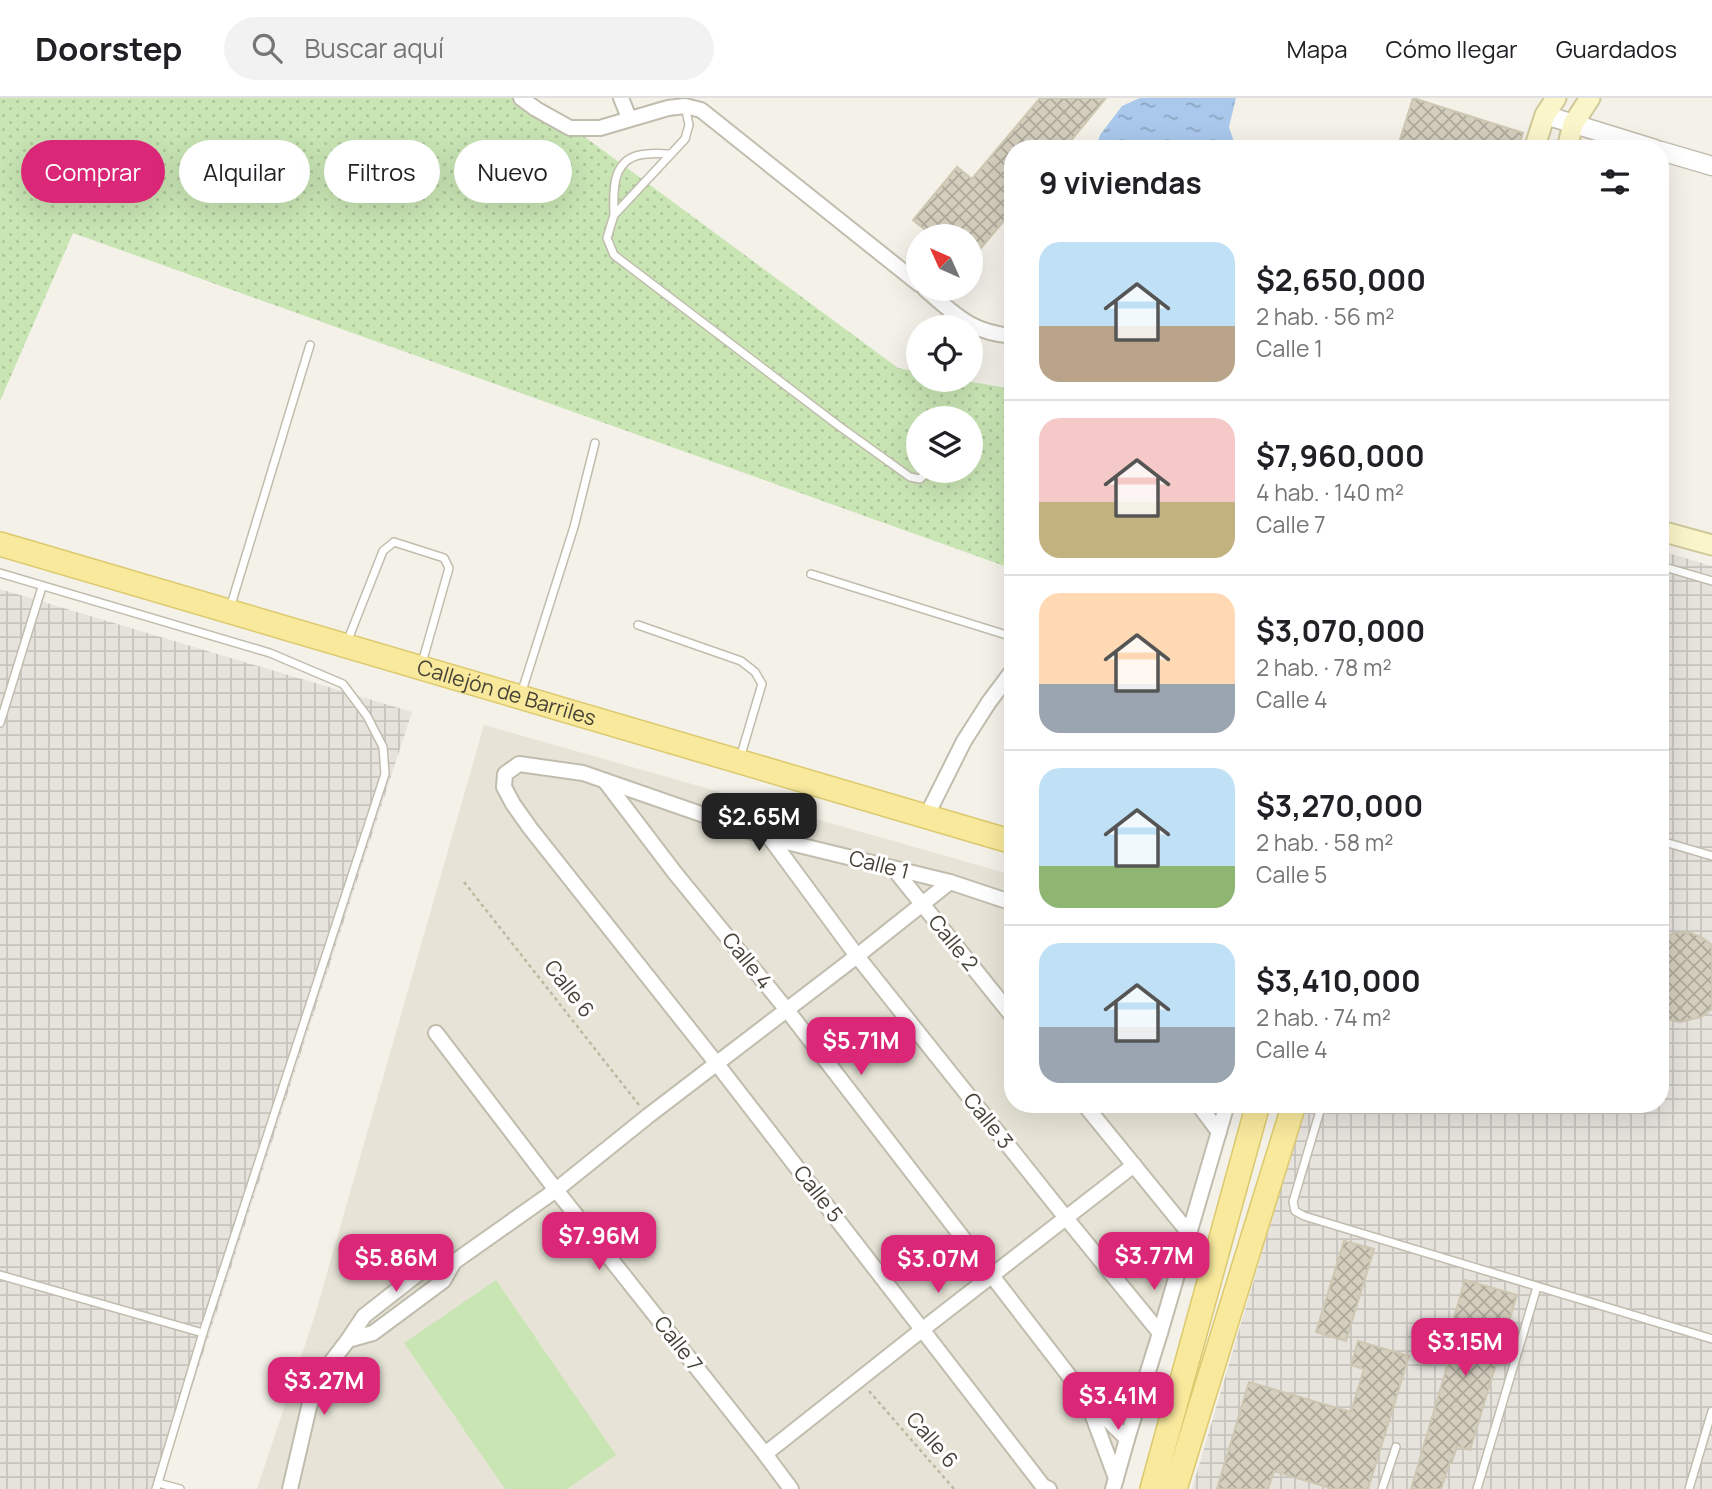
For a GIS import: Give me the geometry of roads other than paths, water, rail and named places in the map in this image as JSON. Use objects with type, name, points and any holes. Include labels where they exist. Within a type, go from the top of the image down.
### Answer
[{"type":"main road","points":[[1537,140],[1545,115],[1556,98]]},
{"type":"main road","points":[[1569,140],[1573,124],[1591,98]]},
{"type":"main road","points":[[1669,533],[1712,545]]},
{"type":"main road","name":"Callejón de Barriles","points":[[0,544],[1004,839]]},
{"type":"main road","points":[[1152,1489],[1256,1113]]},
{"type":"main road","points":[[1175,1489],[1291,1113]]},
{"type":"street","points":[[522,98],[570,128],[600,128],[668,108],[685,106],[701,110],[906,274]]},
{"type":"street","points":[[621,98],[629,118]]},
{"type":"street","points":[[1545,115],[1625,140]]},
{"type":"street","points":[[1669,153],[1712,166]]},
{"type":"street","points":[[939,301],[967,324],[995,335],[1004,336]]},
{"type":"street","points":[[926,817],[964,741],[1004,682]]},
{"type":"street","name":"Calle 1","points":[[505,774],[519,764],[583,773],[770,838],[950,882],[1004,900]]},
{"type":"street","name":"Calle 5","points":[[505,774],[504,787],[530,828],[717,1064],[1043,1486],[1049,1489]]},
{"type":"street","name":"Calle 4","points":[[604,780],[675,873],[787,1010],[1087,1399],[1126,1438]]},
{"type":"street","name":"Calle 3","points":[[770,838],[857,956],[1160,1333]]},
{"type":"street","name":"Calle 2","points":[[894,869],[1004,1006]]},
{"type":"street","points":[[348,1340],[373,1333],[443,1281],[454,1262],[556,1190],[950,882]]},
{"type":"street","name":"Calle 7","points":[[436,1033],[790,1489]]},
{"type":"street","points":[[1091,1113],[1189,1233]]},
{"type":"street","points":[[1205,1113],[1219,1132]]},
{"type":"street","points":[[1114,1483],[1224,1113]]},
{"type":"street","points":[[765,1454],[1134,1165]]},
{"type":"street","points":[[290,1489],[309,1407],[322,1374],[364,1316],[428,1266],[454,1262]]},
{"type":"street","name":"Calle 4","points":[[1087,1399],[1114,1483]]},
{"type":"lane","points":[[614,215],[685,139],[690,125],[685,106]]},
{"type":"lane","points":[[670,154],[645,153],[629,159],[617,172],[613,187],[614,215],[607,238],[614,255],[906,474]]},
{"type":"lane","points":[[229,611],[310,345]]},
{"type":"lane","points":[[520,697],[574,527],[595,443]]},
{"type":"lane","points":[[346,646],[383,551],[394,542],[444,558],[449,568],[421,668]]},
{"type":"lane","points":[[1669,568],[1712,581]]},
{"type":"lane","points":[[0,573],[270,653],[343,684],[367,716],[383,747],[385,774],[203,1333],[157,1486],[180,1489]]},
{"type":"lane","points":[[811,574],[1004,634]]},
{"type":"lane","points":[[0,723],[42,587]]},
{"type":"lane","points":[[638,625],[741,661],[755,672],[762,684],[739,762]]},
{"type":"lane","points":[[1669,843],[1712,856]]},
{"type":"lane","points":[[1319,1113],[1293,1202],[1295,1211],[1304,1216],[1712,1339]]},
{"type":"lane","points":[[0,1275],[203,1333]]},
{"type":"lane","points":[[1477,1489],[1537,1286]]},
{"type":"lane","points":[[1689,1489],[1712,1411]]},
{"type":"lane","points":[[1382,1489],[1396,1447]]},
{"type":"water","points":[[1140,98],[1236,98],[1229,127],[1233,140],[1098,140],[1122,106]]}]
